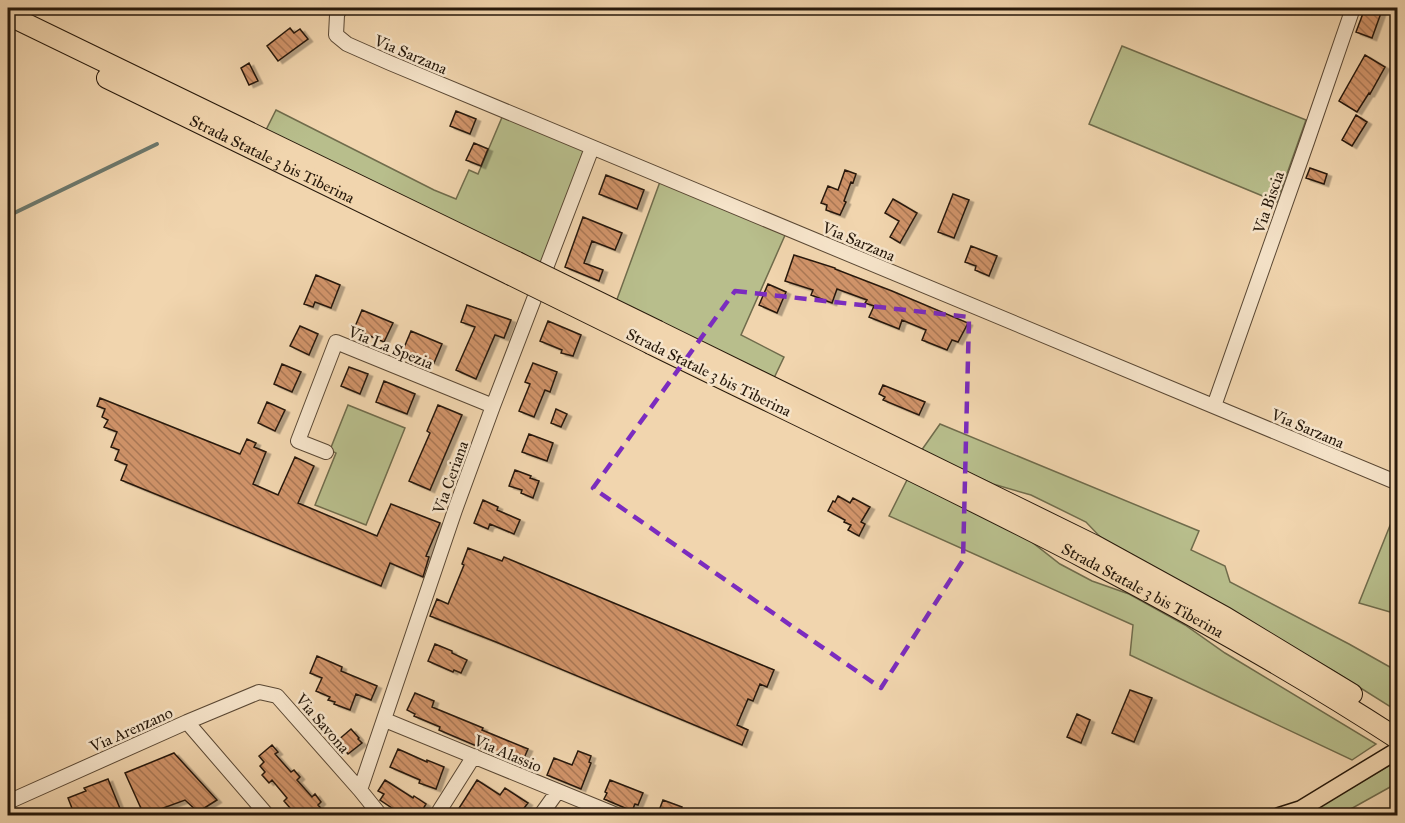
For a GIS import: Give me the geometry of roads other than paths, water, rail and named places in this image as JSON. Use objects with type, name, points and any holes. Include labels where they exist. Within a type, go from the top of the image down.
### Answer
[{"type":"highway","name":"Strada Statale 3 bis Tiberina","points":[[8,15],[655,338],[1087,558],[1373,715],[1398,723]]},
{"type":"highway","name":"Strada Statale 3 bis Tiberina","points":[[8,29],[514,269]]},
{"type":"highway","name":"Strada Statale 3 bis Tiberina","points":[[1373,715],[1398,739]]},
{"type":"highway","points":[[1373,715],[1398,744]]},
{"type":"main road","points":[[1279,816],[1298,812],[1398,750]]},
{"type":"street","name":"Via Sarzana","points":[[340,8],[337,15],[336,35],[347,44],[1398,483]]},
{"type":"street","name":"Via Biscia","points":[[1214,406],[1353,8]]},
{"type":"street","name":"Via Ceriana","points":[[360,790],[455,510],[592,148]]},
{"type":"street","name":"Via La Spezia","points":[[326,452],[298,441],[336,342],[493,406]]},
{"type":"street","name":"Via Savona","points":[[187,722],[259,692],[277,696],[360,790]]},
{"type":"street","name":"Via Alassio","points":[[385,720],[619,816]]},
{"type":"street","name":"Via Arenzano","points":[[8,802],[187,722],[268,816]]},
{"type":"street","points":[[436,816],[474,756]]},
{"type":"street","points":[[360,790],[381,816]]},
{"type":"street","points":[[540,816],[558,791]]},
{"type":"waterway","points":[[8,216],[157,144]]}]
